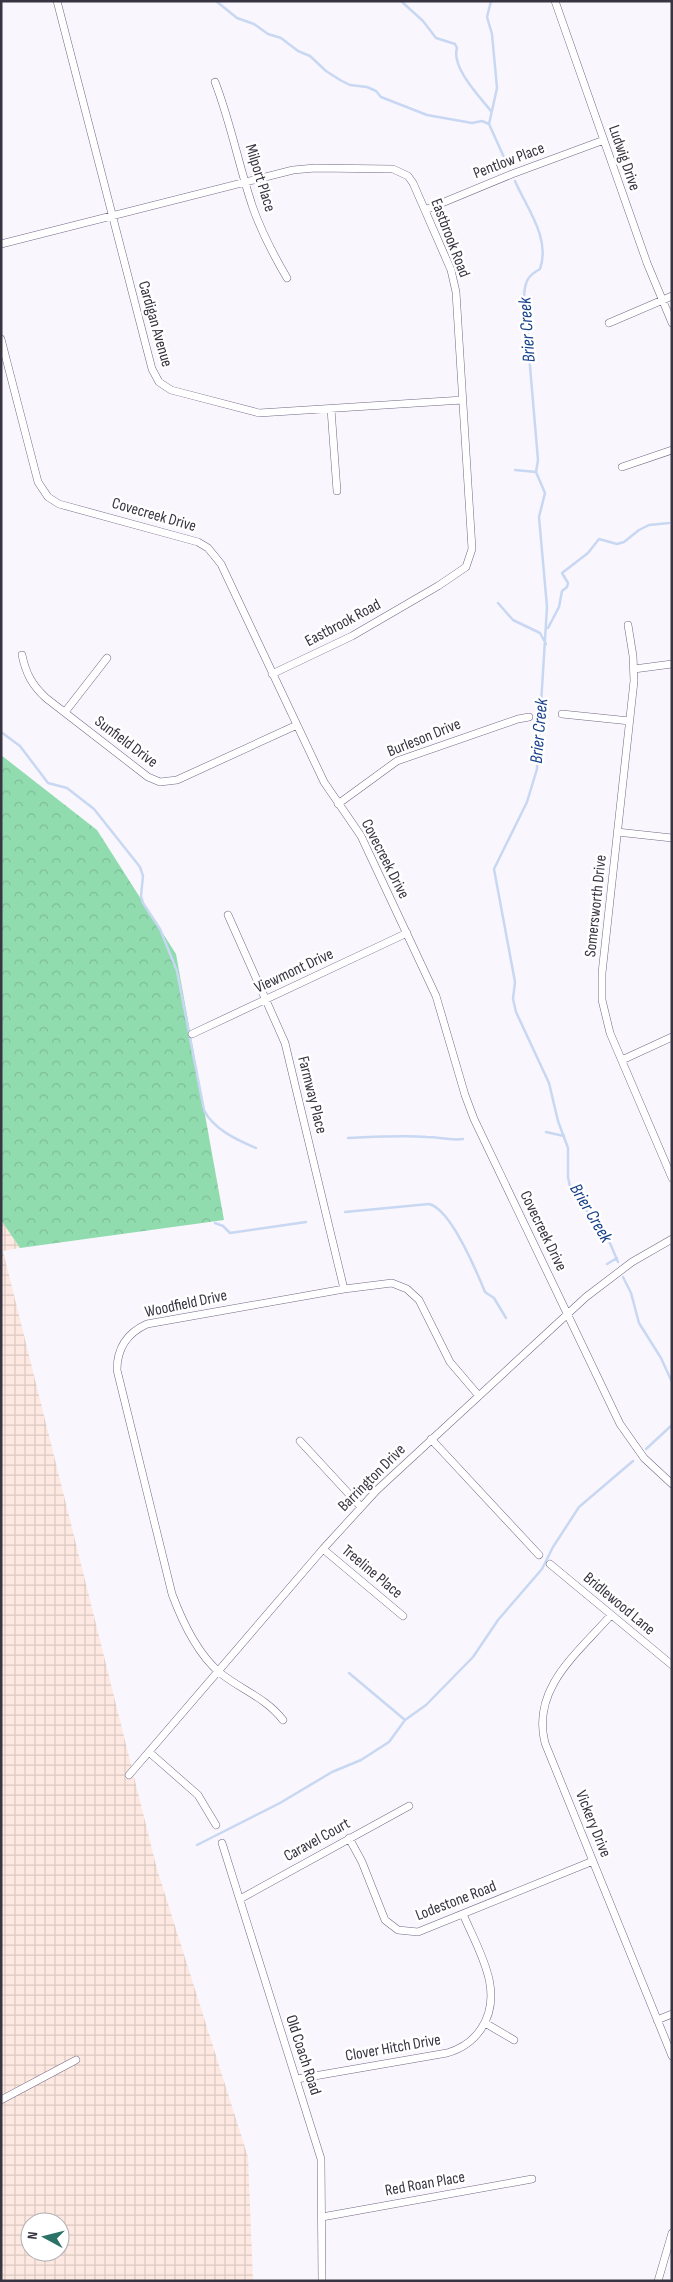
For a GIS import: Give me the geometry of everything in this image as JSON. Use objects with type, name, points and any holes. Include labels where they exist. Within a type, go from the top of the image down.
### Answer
[{"type":"street","name":"Cardigan Avenue","points":[[57,1],[152,369],[163,385],[171,390],[259,413],[463,400]]},
{"type":"street","name":"Ludwig Drive","points":[[555,1],[662,300],[672,322]]},
{"type":"street","name":"Milport Place","points":[[215,82],[227,114],[258,221],[287,278]]},
{"type":"street","name":"Pentlow Place","points":[[425,210],[512,174],[604,140]]},
{"type":"street","name":"Eastbrook Road","points":[[1,244],[293,170],[315,168],[393,169],[408,176],[425,210],[453,278],[472,549],[466,567],[438,586],[352,636],[272,674]]},
{"type":"street","points":[[609,323],[672,296]]},
{"type":"street","name":"Covecreek Drive","points":[[1,339],[42,490],[51,500],[59,504],[188,538],[208,548],[221,564],[324,782],[360,836],[407,933],[436,996],[474,1119],[567,1314],[630,1440],[652,1467],[672,1484]]},
{"type":"street","points":[[331,409],[337,491]]},
{"type":"street","points":[[622,467],[672,450]]},
{"type":"street","name":"Somersworth Drive","points":[[628,625],[634,669],[602,982],[605,1017],[672,1178]]},
{"type":"street","name":"Sunfield Drive","points":[[22,655],[27,675],[46,698],[148,777],[160,782],[177,780],[296,725]]},
{"type":"street","points":[[65,712],[107,658]]},
{"type":"street","points":[[634,669],[672,664]]},
{"type":"street","points":[[562,714],[630,721]]},
{"type":"street","name":"Burleson Drive","points":[[338,804],[398,761],[509,722],[529,717]]},
{"type":"street","points":[[618,832],[672,838]]},
{"type":"street","name":"Farmway Place","points":[[228,915],[285,1043],[344,1289]]},
{"type":"street","name":"Viewmont Drive","points":[[192,1034],[407,933]]},
{"type":"street","points":[[622,1060],[672,1037]]},
{"type":"street","name":"Barrington Drive","points":[[129,1775],[361,1507],[567,1314],[610,1277],[672,1239]]},
{"type":"street","name":"Woodfield Drive","points":[[283,1720],[267,1702],[218,1671],[186,1628],[172,1594],[117,1370],[120,1352],[128,1338],[146,1324],[383,1283],[402,1286],[412,1292],[419,1300],[450,1362],[479,1396]]},
{"type":"street","points":[[431,1440],[539,1555]]},
{"type":"street","points":[[300,1441],[361,1507]]},
{"type":"street","name":"Treeline Place","points":[[323,1549],[404,1616]]},
{"type":"street","name":"Bridlewood Lane","points":[[550,1564],[672,1665]]},
{"type":"street","name":"Vickery Drive","points":[[611,1615],[554,1682],[545,1698],[542,1719],[545,1743],[672,2056]]},
{"type":"street","points":[[149,1752],[198,1795],[207,1807],[216,1825]]},
{"type":"street","name":"Caravel Court","points":[[240,1899],[409,1806]]},
{"type":"street","name":"Lodestone Road","points":[[350,1838],[369,1878],[381,1912],[391,1926],[406,1932],[414,1932],[464,1914],[593,1861]]},
{"type":"street","name":"Old Coach Road","points":[[222,1843],[322,2159],[322,2281]]},
{"type":"street","name":"Clover Hitch Drive","points":[[297,2079],[447,2053],[470,2042],[485,2024],[492,1998],[490,1979],[464,1914]]},
{"type":"street","points":[[657,2020],[672,2014]]},
{"type":"street","points":[[485,2024],[514,2040]]},
{"type":"street","points":[[1,2100],[76,2060]]},
{"type":"street","name":"Red Roan Place","points":[[322,2217],[532,2179]]},
{"type":"street","points":[[658,2281],[669,2249],[672,2233]]},
{"type":"shaded area","points":[[1,1220],[20,1248],[3,1251],[157,1869],[248,2157],[253,2281],[1,2281]]},
{"type":"green space","points":[[1,755],[97,830],[176,954],[224,1220],[20,1248],[1,1220]]},
{"type":"waterway","points":[[216,1],[237,18],[254,24],[268,34],[281,38],[298,51],[310,56],[326,71],[350,85],[367,87],[376,91],[381,97],[427,115],[472,123],[482,121],[489,124]]},
{"type":"waterway","points":[[401,1],[423,21],[436,38],[455,44],[457,48],[456,56],[462,72],[491,111]]},
{"type":"waterway","name":"Brier Creek","points":[[491,1],[487,17],[492,34],[497,88],[489,124],[507,164]]},
{"type":"waterway","name":"Brier Creek","points":[[515,181],[536,223],[540,234],[543,257],[540,269],[532,274],[528,280],[524,296],[538,460],[536,472],[545,493],[539,517],[547,607],[537,769],[527,802],[494,869],[515,982],[513,999],[516,1012],[549,1083],[558,1121],[568,1148],[570,1187],[584,1208],[604,1229],[618,1262]]},
{"type":"waterway","points":[[515,470],[536,472]]},
{"type":"waterway","points":[[548,628],[559,607],[562,591],[567,587],[568,583],[562,573],[588,553],[599,539],[617,544],[624,542],[649,525],[669,523]]},
{"type":"waterway","points":[[498,603],[513,620],[540,633],[546,644]]},
{"type":"waterway","points":[[1,732],[20,746],[48,783],[67,788],[94,809],[140,867],[143,876],[141,896],[143,903],[160,929],[177,971],[204,1110],[219,1128],[256,1148]]},
{"type":"waterway","points":[[546,1132],[564,1136]]},
{"type":"waterway","points":[[348,1138],[407,1136],[463,1139]]},
{"type":"waterway","points":[[345,1212],[429,1204],[437,1208],[454,1228],[485,1292],[494,1298],[506,1318]]},
{"type":"waterway","points":[[215,1223],[223,1226],[230,1233],[306,1222]]},
{"type":"waterway","points":[[607,1264],[617,1258]]},
{"type":"waterway","name":"Brier Creek","points":[[623,1277],[631,1293],[639,1323],[661,1358],[672,1382]]},
{"type":"waterway","points":[[646,1449],[672,1425]]},
{"type":"waterway","points":[[197,1845],[280,1803],[332,1772],[361,1760],[389,1742],[405,1720],[426,1705],[473,1657],[498,1620],[542,1569],[553,1547],[579,1507],[633,1461]]},
{"type":"waterway","points":[[349,1673],[405,1720]]}]
